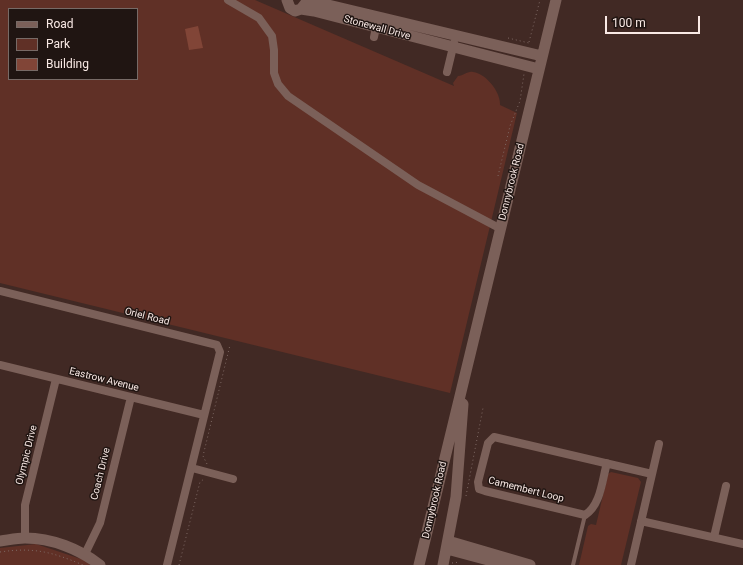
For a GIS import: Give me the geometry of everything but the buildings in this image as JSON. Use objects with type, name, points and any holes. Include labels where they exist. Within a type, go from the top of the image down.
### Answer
[{"type":"main road","name":"Donnybrook Road","points":[[420,565],[467,364],[556,0]]},
{"type":"main road","name":"Stonewall Drive","points":[[286,2],[295,10],[304,3],[314,11],[376,28],[542,56]]},
{"type":"main road","name":"Stonewall Drive","points":[[454,41],[539,69]]},
{"type":"main road","name":"Donnybrook Road","points":[[447,564],[456,497],[467,364]]},
{"type":"main road","points":[[0,541],[25,538],[58,543],[85,554],[100,565]]},
{"type":"main road","points":[[450,547],[507,565]]},
{"type":"main road","points":[[450,547],[530,565]]},
{"type":"street","points":[[228,0],[259,18],[272,36],[274,50],[274,73],[278,84],[288,96],[418,185],[501,229]]},
{"type":"street","points":[[447,72],[454,41]]},
{"type":"street","name":"Oriel Road","points":[[0,291],[217,344],[220,352],[204,415]]},
{"type":"street","name":"Eastrow Avenue","points":[[0,364],[204,415]]},
{"type":"street","name":"Olympic Drive","points":[[25,538],[25,505],[56,379]]},
{"type":"street","name":"Coach Drive","points":[[85,554],[100,523],[131,397]]},
{"type":"street","points":[[167,565],[204,415]]},
{"type":"street","name":"Camembert Loop","points":[[585,515],[479,489],[478,482],[488,443],[494,437],[652,474]]},
{"type":"street","points":[[631,565],[659,444]]},
{"type":"street","points":[[585,515],[591,511],[596,504],[607,463]]},
{"type":"street","points":[[192,468],[233,479]]},
{"type":"street","points":[[714,538],[726,486]]},
{"type":"street","points":[[642,521],[743,544]]},
{"type":"lane","points":[[573,565],[585,515]]},
{"type":"path","points":[[526,53],[540,0]]},
{"type":"path","points":[[498,176],[510,126],[520,101],[524,65]]},
{"type":"path","points":[[178,565],[200,482],[204,479],[207,472],[208,466],[204,456],[230,345]]},
{"type":"path","points":[[465,498],[474,463],[476,437],[483,408]]},
{"type":"path","points":[[450,547],[447,564],[462,562]]},
{"type":"path","points":[[0,552],[27,549],[47,552],[83,565]]},
{"type":"green space","points":[[0,0],[255,0],[454,86],[453,83],[458,76],[471,72],[483,76],[488,80],[496,90],[500,100],[500,105],[517,113],[450,393],[0,283]]},
{"type":"green space","points":[[611,472],[638,478],[641,482],[621,565],[579,565],[588,526],[591,524],[596,525],[608,474]]},
{"type":"green space","points":[[36,544],[87,561],[90,565],[0,565],[0,548]]}]
